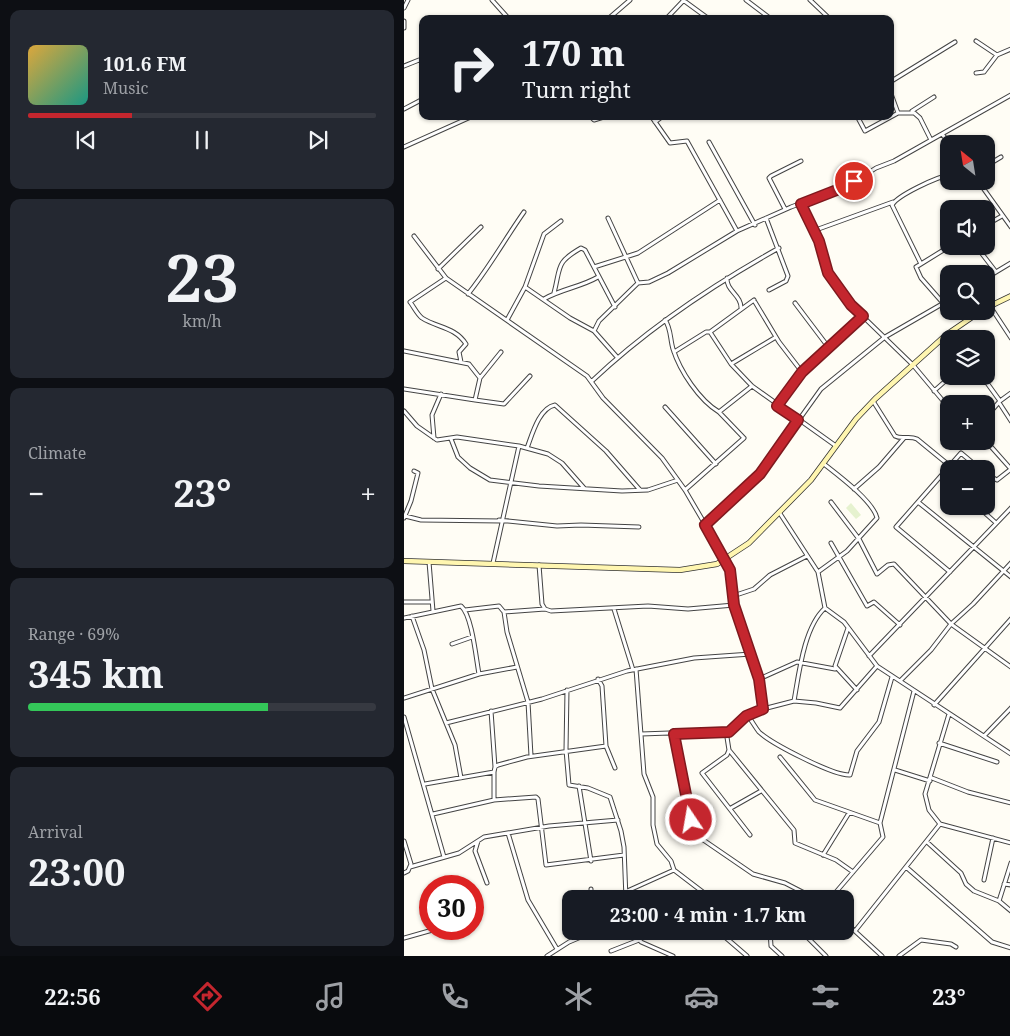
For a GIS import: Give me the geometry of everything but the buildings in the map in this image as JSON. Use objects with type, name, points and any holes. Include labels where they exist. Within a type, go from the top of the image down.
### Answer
[{"type":"street","points":[[404,8],[408,0]]},
{"type":"street","points":[[492,0],[505,15]]},
{"type":"street","points":[[613,15],[630,0]]},
{"type":"street","points":[[670,15],[683,0],[704,15]]},
{"type":"street","points":[[746,0],[767,15]]},
{"type":"street","points":[[810,0],[826,15]]},
{"type":"street","points":[[404,21],[404,28]]},
{"type":"street","points":[[976,41],[997,54]]},
{"type":"street","points":[[894,80],[955,42]]},
{"type":"street","points":[[976,73],[984,72],[997,54],[1010,49]]},
{"type":"street","points":[[404,66],[419,60]]},
{"type":"street","points":[[594,331],[599,321],[616,307],[638,283],[649,282],[668,273],[737,231],[785,209],[847,186],[876,168],[931,140],[1010,95]]},
{"type":"street","points":[[913,113],[913,109],[934,97]]},
{"type":"street","points":[[404,108],[419,101]]},
{"type":"street","points":[[894,102],[898,113]]},
{"type":"street","points":[[894,115],[898,113],[913,113],[920,118],[931,140]]},
{"type":"street","points":[[404,147],[464,120]]},
{"type":"street","points":[[658,120],[655,122],[670,143],[687,141],[737,231]]},
{"type":"street","points":[[859,120],[866,131],[886,120]]},
{"type":"street","points":[[709,142],[755,224]]},
{"type":"street","points":[[995,161],[1001,157]]},
{"type":"street","points":[[785,209],[769,178],[801,161]]},
{"type":"street","points":[[813,231],[893,202],[940,178]]},
{"type":"street","points":[[984,190],[1010,227]]},
{"type":"street","points":[[594,267],[638,253],[720,200]]},
{"type":"street","points":[[893,202],[893,209],[921,264]]},
{"type":"street","points":[[801,204],[819,241],[828,273],[851,305],[913,365],[940,398]]},
{"type":"street","points":[[468,294],[489,269],[501,245],[524,212]]},
{"type":"street","points":[[995,220],[1002,216]]},
{"type":"street","points":[[608,218],[638,283]]},
{"type":"street","points":[[766,218],[788,276],[786,281],[770,290]]},
{"type":"street","points":[[507,320],[525,287],[544,234],[561,221]]},
{"type":"street","points":[[438,269],[481,227]]},
{"type":"street","points":[[414,236],[446,278],[592,381],[603,398],[652,448],[678,480],[726,560],[730,570],[734,605],[759,679],[763,709]]},
{"type":"street","points":[[554,293],[560,265],[564,258],[581,248],[585,250],[616,307]]},
{"type":"street","points":[[592,381],[617,357],[665,320],[727,278],[778,248]]},
{"type":"street","points":[[940,252],[916,267],[917,273],[940,301]]},
{"type":"street","points":[[983,255],[996,272],[1010,263]]},
{"type":"street","points":[[544,299],[554,293],[578,287],[599,276]]},
{"type":"street","points":[[446,278],[410,302],[423,318],[453,330],[464,340],[466,344],[459,352],[460,362]]},
{"type":"street","points":[[727,278],[728,288],[740,300],[741,310]]},
{"type":"street","points":[[525,287],[570,318],[594,331],[617,357]]},
{"type":"street","points":[[995,304],[1010,296]]},
{"type":"street","points":[[674,352],[706,332],[710,332],[754,301],[776,338],[802,372]]},
{"type":"street","points":[[795,303],[829,348]]},
{"type":"street","points":[[705,525],[760,474],[821,389],[885,337],[940,304]]},
{"type":"street","points":[[777,406],[802,372],[863,316]]},
{"type":"street","points":[[995,317],[1010,338]]},
{"type":"street","points":[[665,320],[668,325],[674,352],[688,378],[702,396],[744,438],[685,490]]},
{"type":"street","points":[[957,330],[970,320]]},
{"type":"street","points":[[710,332],[730,364],[752,386],[777,406],[836,446]]},
{"type":"street","points":[[730,364],[776,338]]},
{"type":"street","points":[[404,561],[680,570],[706,568],[726,560],[749,543],[824,464],[836,446],[873,401],[940,343]]},
{"type":"street","points":[[404,351],[469,364],[480,378]]},
{"type":"street","points":[[475,400],[480,378],[501,352]]},
{"type":"street","points":[[404,390],[504,404],[530,376]]},
{"type":"street","points":[[934,392],[941,385]]},
{"type":"street","points":[[990,385],[995,391],[1010,421]]},
{"type":"street","points":[[719,412],[752,386]]},
{"type":"street","points":[[995,408],[1010,393]]},
{"type":"street","points":[[434,438],[432,415],[441,394]]},
{"type":"street","points":[[873,401],[895,436],[904,438]]},
{"type":"street","points":[[527,448],[542,415],[550,406],[555,406],[606,451],[640,490]]},
{"type":"street","points":[[665,408],[716,464]]},
{"type":"street","points":[[404,411],[417,426],[434,438],[457,437],[519,446],[555,457],[575,474],[585,488]]},
{"type":"street","points":[[854,489],[879,467],[904,438],[910,436],[917,439],[943,460]]},
{"type":"street","points":[[451,438],[456,454],[470,468],[490,480],[585,488],[648,490],[678,480]]},
{"type":"street","points":[[493,563],[495,546],[519,446]]},
{"type":"street","points":[[994,450],[1010,469],[997,480],[995,479]]},
{"type":"street","points":[[955,460],[961,453],[969,460]]},
{"type":"street","points":[[818,572],[840,557],[859,539],[876,516],[854,489],[824,464]]},
{"type":"street","points":[[414,471],[418,473],[404,517],[421,520],[502,520],[557,526],[638,527]]},
{"type":"street","points":[[940,477],[896,527],[950,572]]},
{"type":"street","points":[[831,502],[859,539],[877,574],[888,565],[894,564],[925,599],[951,624],[1010,667]]},
{"type":"street","points":[[918,502],[1010,577]]},
{"type":"street","points":[[870,656],[1010,508]]},
{"type":"street","points":[[779,512],[818,572],[825,608],[848,628],[877,666],[1010,754]]},
{"type":"street","points":[[987,515],[995,522]]},
{"type":"street","points":[[831,543],[867,606],[874,602],[900,625]]},
{"type":"street","points":[[733,596],[754,589],[770,575],[807,556]]},
{"type":"street","points":[[429,561],[434,611]]},
{"type":"street","points":[[900,682],[931,650],[951,624],[1010,563]]},
{"type":"street","points":[[538,564],[541,601],[545,609]]},
{"type":"street","points":[[404,602],[432,602]]},
{"type":"street","points":[[504,612],[545,609],[550,611],[614,609],[648,606],[688,609],[734,605]]},
{"type":"street","points":[[404,618],[461,606],[465,610],[479,674]]},
{"type":"street","points":[[465,610],[500,606],[504,612],[507,632],[528,702],[531,756]]},
{"type":"street","points":[[794,701],[802,663],[815,620],[825,608]]},
{"type":"street","points":[[614,609],[634,669],[644,774],[653,798],[655,836],[674,870],[700,890]]},
{"type":"street","points":[[412,616],[424,650],[432,689],[455,745],[461,778]]},
{"type":"street","points":[[934,705],[1010,619]]},
{"type":"street","points":[[835,668],[835,663],[848,628]]},
{"type":"street","points":[[452,644],[472,637]]},
{"type":"street","points":[[446,723],[528,702],[598,678],[634,669],[694,658],[751,654]]},
{"type":"street","points":[[759,679],[797,662],[835,668],[857,690]]},
{"type":"street","points":[[641,734],[731,730],[742,718],[763,709],[794,701],[816,703],[838,709],[877,666]]},
{"type":"street","points":[[404,698],[479,674],[517,667]]},
{"type":"street","points":[[748,716],[758,730],[774,742],[827,770],[850,775],[857,751],[879,722],[892,677]]},
{"type":"street","points":[[598,678],[602,686],[606,746],[615,768]]},
{"type":"street","points":[[567,690],[566,750],[569,786],[579,786],[601,792],[610,797],[618,820],[624,855],[625,890]]},
{"type":"street","points":[[838,890],[883,837],[880,823],[914,691]]},
{"type":"street","points":[[984,736],[1010,708]]},
{"type":"street","points":[[491,712],[495,767],[494,800]]},
{"type":"street","points":[[949,714],[925,794],[934,818],[940,824],[1010,843]]},
{"type":"street","points":[[404,716],[425,784],[444,857]]},
{"type":"street","points":[[726,731],[729,750],[794,830],[795,842],[836,860],[853,872]]},
{"type":"street","points":[[674,734],[691,820],[699,837],[753,874],[785,883],[797,890]]},
{"type":"street","points":[[939,743],[997,762]]},
{"type":"street","points":[[495,767],[531,756],[606,746]]},
{"type":"street","points":[[729,750],[725,757],[702,773],[710,786],[731,808],[750,835]]},
{"type":"street","points":[[780,757],[815,800],[880,823]]},
{"type":"street","points":[[895,770],[1010,803]]},
{"type":"street","points":[[425,784],[494,772]]},
{"type":"street","points":[[579,786],[590,861]]},
{"type":"street","points":[[731,808],[761,791]]},
{"type":"street","points":[[433,814],[494,800],[537,798],[546,865],[590,861],[624,855]]},
{"type":"street","points":[[823,854],[848,813]]},
{"type":"street","points":[[404,873],[410,868],[459,852],[478,840],[508,833],[584,821],[618,820]]},
{"type":"street","points":[[882,956],[855,931],[940,824]]},
{"type":"street","points":[[508,833],[528,900],[557,949]]},
{"type":"street","points":[[984,880],[994,838]]},
{"type":"street","points":[[478,840],[475,851],[487,883]]},
{"type":"street","points":[[404,842],[410,868]]},
{"type":"street","points":[[927,842],[961,873],[966,884],[974,891],[999,901],[1010,911]]},
{"type":"street","points":[[999,901],[1010,863]]},
{"type":"street","points":[[906,867],[992,942],[1010,948]]},
{"type":"street","points":[[629,890],[674,870]]},
{"type":"street","points":[[1004,884],[1010,885]]},
{"type":"street","points":[[404,938],[419,934]]},
{"type":"street","points":[[547,956],[576,940]]},
{"type":"street","points":[[611,952],[639,940],[673,956]]},
{"type":"street","points":[[728,940],[747,956]]},
{"type":"street","points":[[771,940],[771,946],[782,956]]},
{"type":"street","points":[[810,940],[826,956]]},
{"type":"street","points":[[899,956],[921,940],[951,944],[956,947]]},
{"type":"green space","points":[[851,503],[861,515],[856,519],[846,508]]},
{"type":"route","points":[[691,820],[681,759],[674,734],[729,732],[742,718],[763,709],[759,679],[734,605],[730,570],[705,525],[760,474],[798,420],[777,406],[802,372],[863,316],[851,305],[826,270],[819,241],[801,204],[847,186],[854,181]]}]
